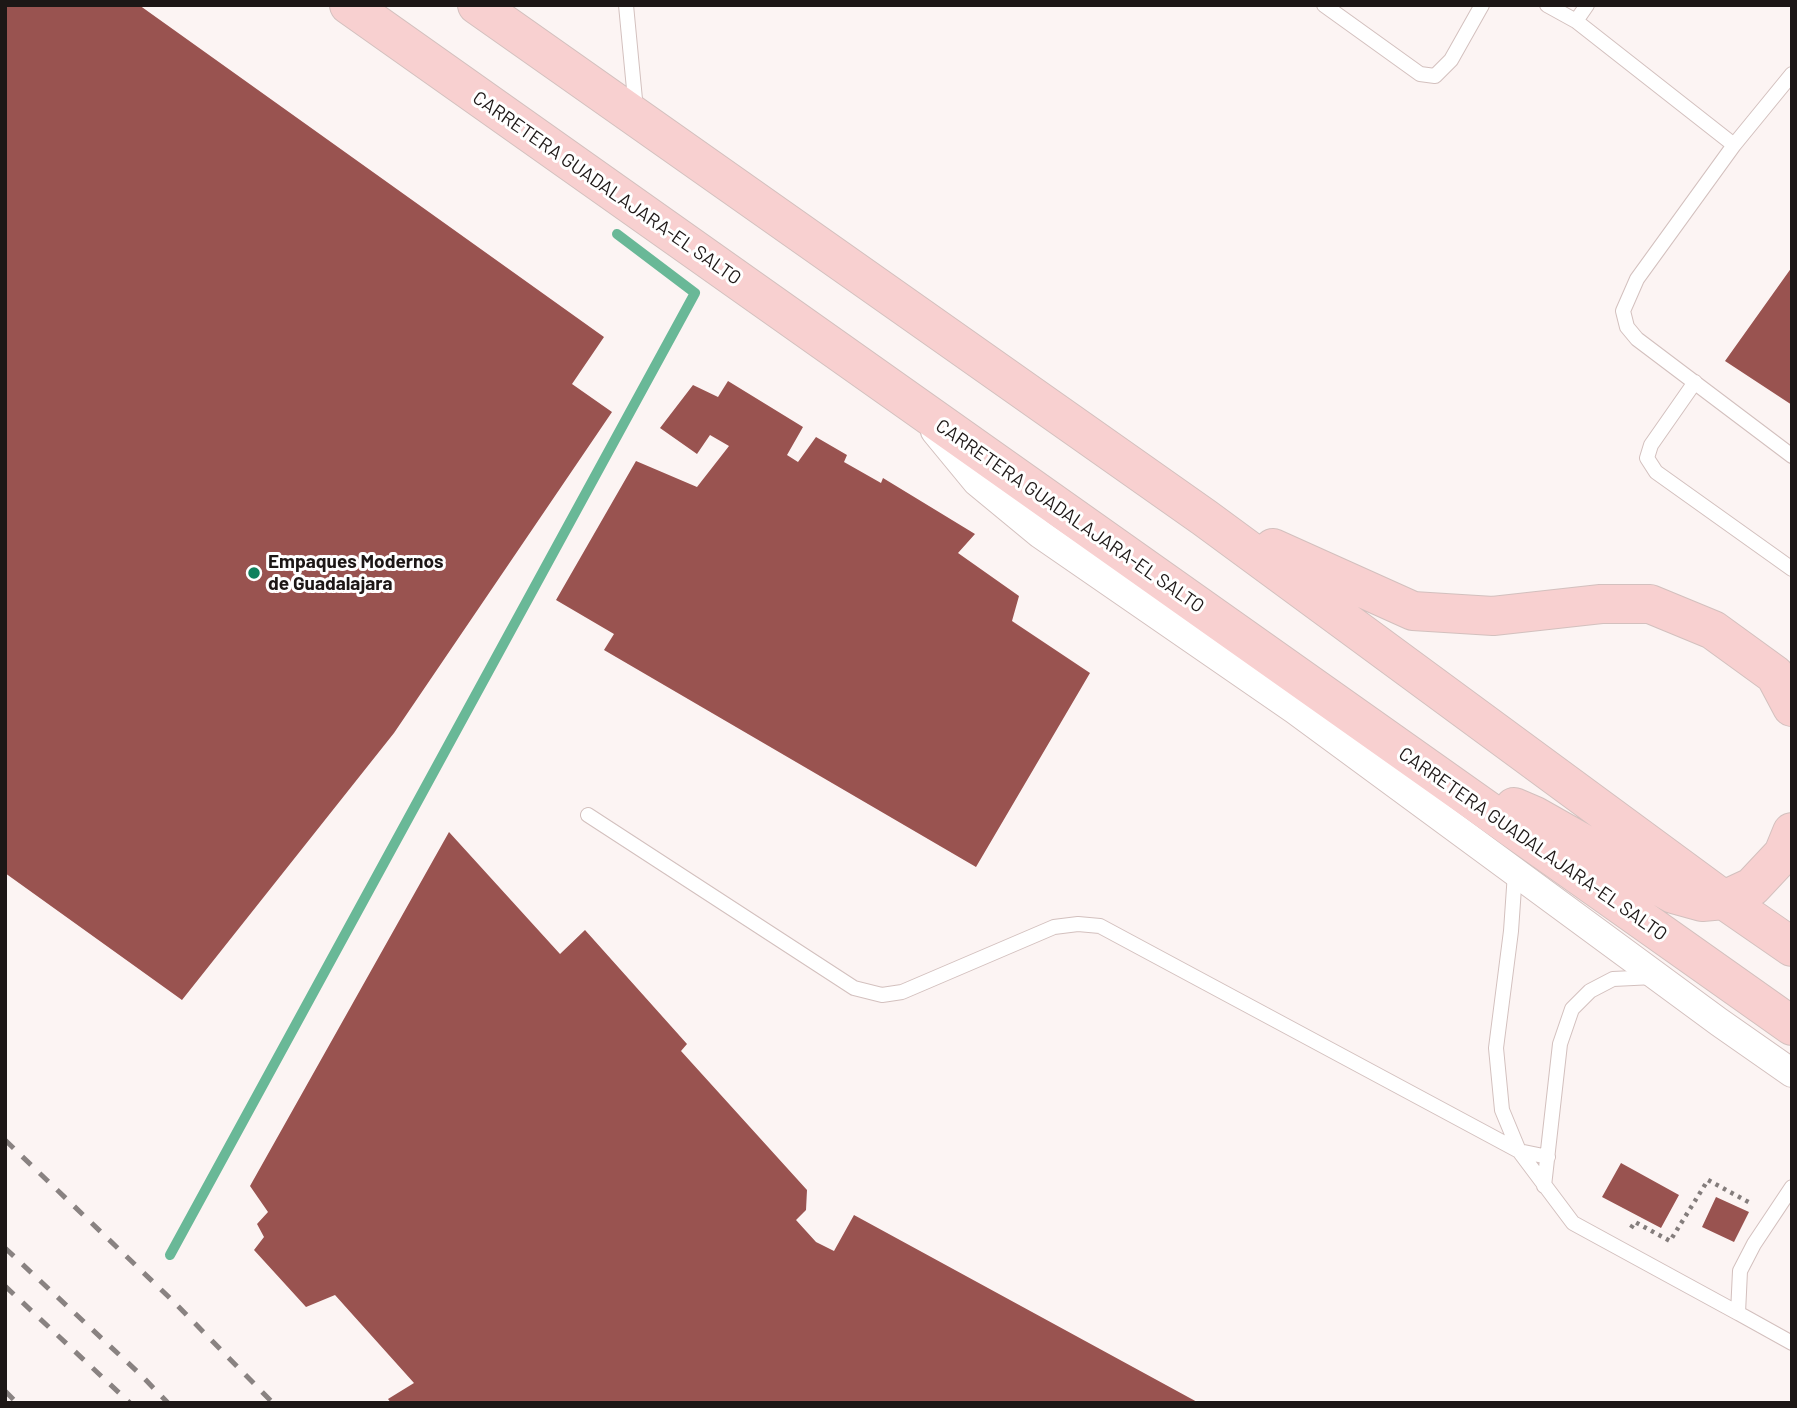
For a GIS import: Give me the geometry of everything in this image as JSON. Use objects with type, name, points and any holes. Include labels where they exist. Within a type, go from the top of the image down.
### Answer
[{"type":"main road","name":"CARRETERA GUADALAJARA-EL SALTO","points":[[349,5],[1792,1026]]},
{"type":"main road","points":[[477,5],[1205,518],[1724,900],[1792,947]]},
{"type":"main road","points":[[1205,518],[1413,611],[1493,617],[1601,604],[1650,604],[1713,630],[1775,675],[1792,707]]},
{"type":"main road","points":[[1431,772],[1535,816],[1673,894],[1702,902],[1724,900],[1752,887],[1783,854],[1792,832]]},
{"type":"street","points":[[913,405],[977,482],[1040,534],[1295,710],[1657,977],[1792,1073]]},
{"type":"lane","points":[[626,5],[637,118]]},
{"type":"lane","points":[[1324,5],[1420,74],[1435,76],[1451,60],[1482,5]]},
{"type":"lane","points":[[1548,5],[1576,22],[1734,145]]},
{"type":"lane","points":[[1576,22],[1587,5]]},
{"type":"lane","points":[[1792,74],[1734,145],[1637,279],[1623,311],[1627,327],[1637,339],[1792,456]]},
{"type":"lane","points":[[1695,382],[1651,445],[1647,458],[1656,472],[1792,569]]},
{"type":"lane","points":[[588,815],[853,988],[882,995],[902,992],[1054,927],[1078,923],[1101,926],[1519,1151],[1548,1157]]},
{"type":"lane","points":[[1515,873],[1511,931],[1496,1048],[1502,1110],[1519,1151],[1573,1223],[1792,1343]]},
{"type":"lane","points":[[1544,1186],[1560,1044],[1572,1010],[1590,991],[1613,979],[1657,977]]},
{"type":"lane","points":[[1738,1313],[1740,1271],[1754,1244],[1792,1187]]},
{"type":"building","name":"Empaques Modernos de Guadalajara","points":[[5,5],[139,5],[604,337],[572,384],[612,412],[394,733],[182,1000],[5,873]]},
{"type":"building","points":[[1792,267],[1792,405],[1725,361]]},
{"type":"building","points":[[728,381],[803,427],[787,455],[798,462],[816,437],[847,455],[844,462],[881,483],[883,478],[975,534],[958,553],[1019,596],[1012,621],[1090,673],[976,867],[604,650],[614,634],[556,600],[636,461],[697,487],[729,446],[710,435],[697,454],[660,428],[693,385],[718,397]]},
{"type":"building","points":[[449,832],[560,954],[585,930],[687,1044],[681,1051],[807,1190],[806,1210],[796,1220],[816,1242],[834,1251],[854,1215],[1199,1403],[391,1403],[388,1399],[414,1383],[335,1295],[306,1307],[254,1250],[264,1237],[257,1224],[268,1212],[250,1186]]},
{"type":"building","points":[[1621,1163],[1679,1195],[1661,1228],[1602,1197]]},
{"type":"building","points":[[1716,1197],[1749,1212],[1734,1242],[1702,1227]]},
{"type":"waterway","points":[[170,1255],[695,293],[617,234]]},
{"type":"railway","points":[[5,1140],[173,1301],[273,1403]]},
{"type":"railway","points":[[5,1248],[168,1403]]},
{"type":"railway","points":[[5,1286],[130,1403]]},
{"type":"railway","points":[[5,1391],[17,1403]]},
{"type":"place","name":"Empaques Modernos de Guadalajara","points":[[254,573]]}]
